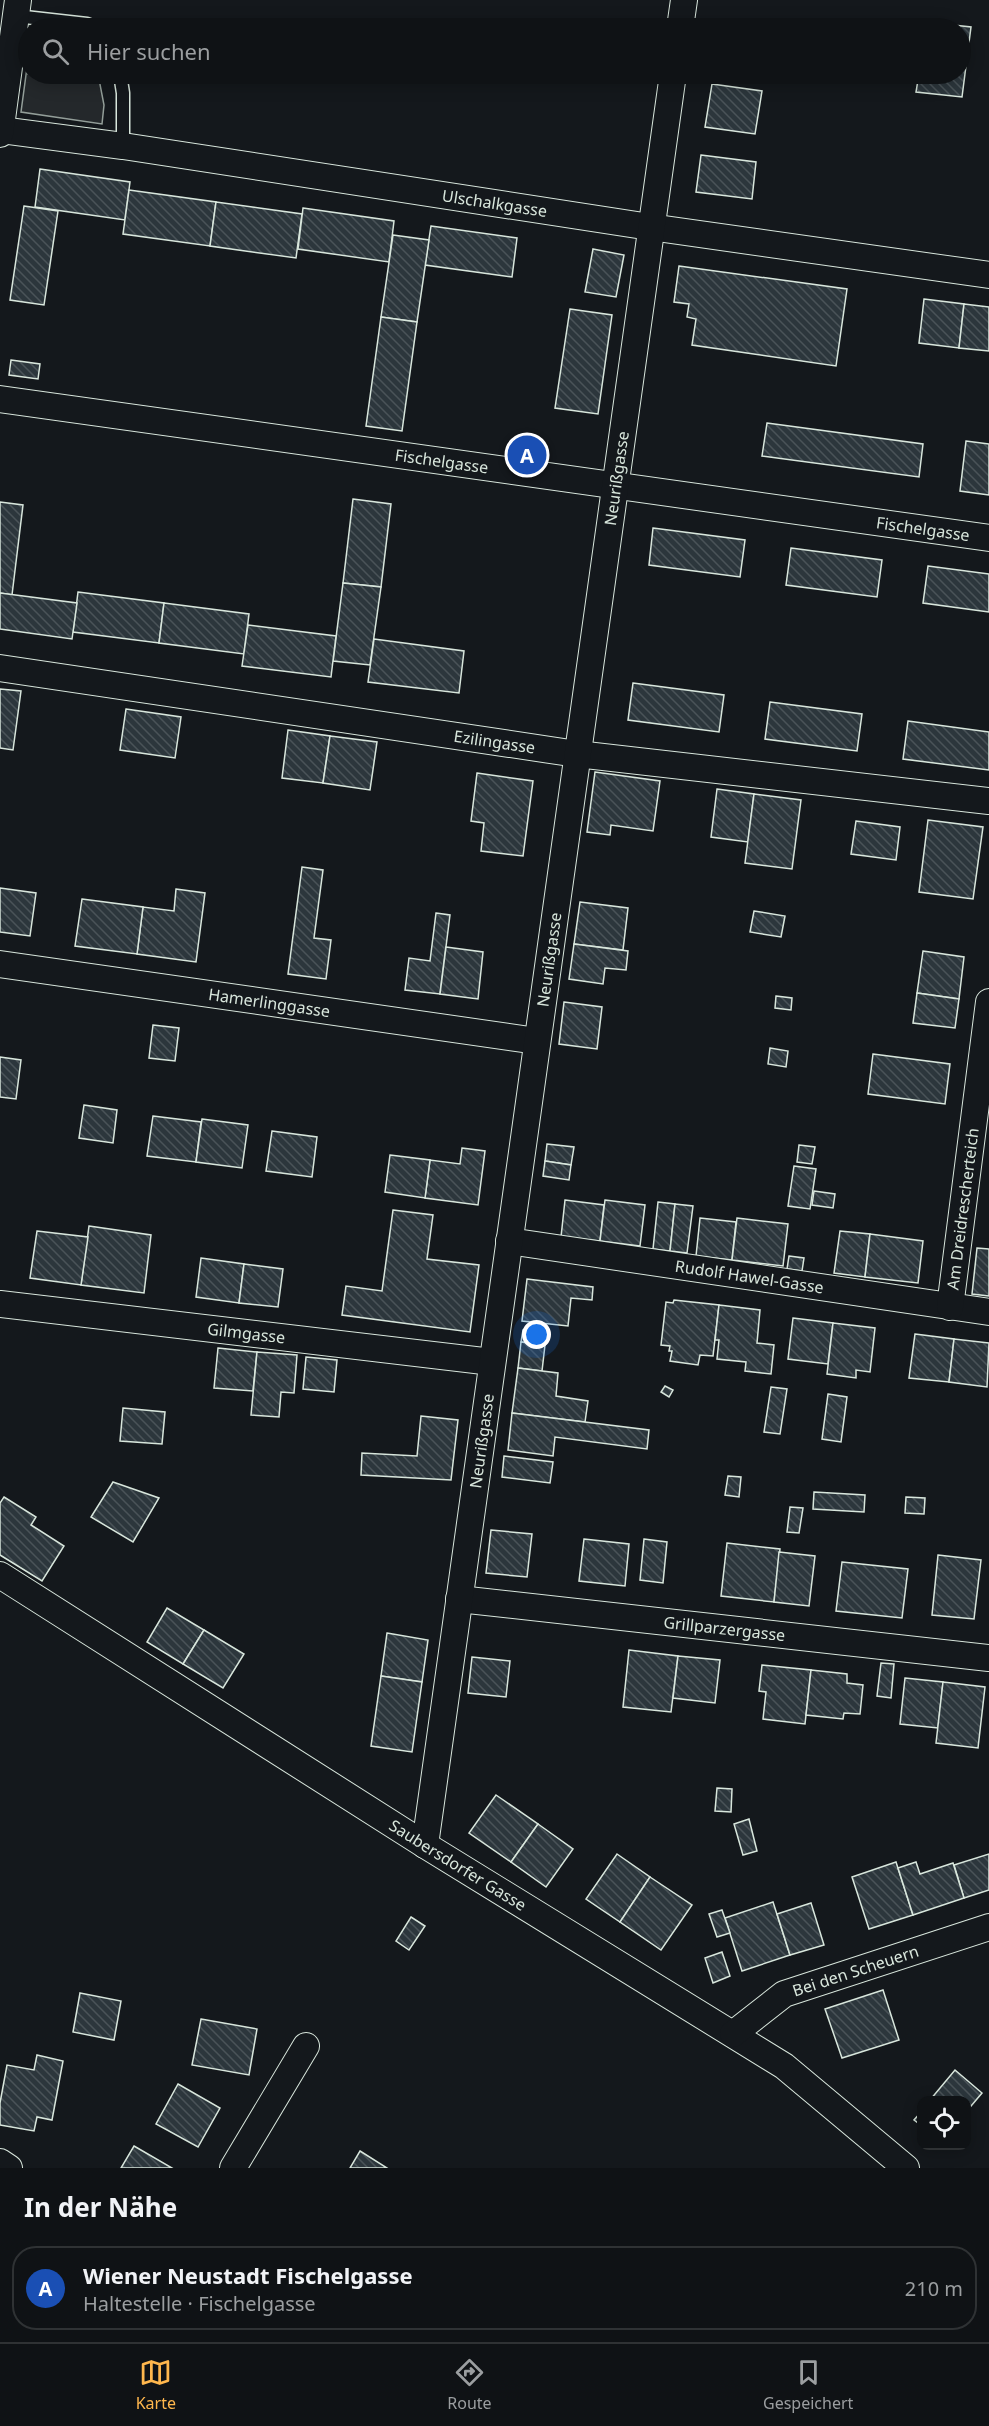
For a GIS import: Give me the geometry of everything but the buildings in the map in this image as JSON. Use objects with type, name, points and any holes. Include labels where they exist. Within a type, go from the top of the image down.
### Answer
[{"type":"street","points":[[681,18],[684,0]]},
{"type":"street","points":[[0,135],[17,8]]},
{"type":"street","name":"Neurißgasse","points":[[425,1845],[671,84]]},
{"type":"street","name":"Ulschalkgasse","points":[[0,130],[123,146],[650,227],[989,275]]},
{"type":"street","name":"Fischelgasse","points":[[0,399],[989,538]]},
{"type":"street","name":"Ezilingasse","points":[[0,668],[577,754],[989,801]]},
{"type":"street","name":"Hamerlinggasse","points":[[0,964],[537,1041]]},
{"type":"street","name":"Am Dreidrescherteich","points":[[950,1307],[989,1002]]},
{"type":"street","name":"Rudolf Hawel-Gasse","points":[[509,1241],[989,1312]]},
{"type":"street","name":"Gilmgasse","points":[[0,1304],[492,1362]]},
{"type":"street","name":"Saubersdorfer Gasse","points":[[0,1575],[425,1845],[784,2066],[906,2168]]},
{"type":"street","name":"Grillparzergasse","points":[[459,1599],[989,1658]]},
{"type":"street","name":"Bei den Scheuern","points":[[733,2034],[784,1994],[989,1927]]},
{"type":"street","points":[[233,2168],[306,2046]]},
{"type":"street","points":[[0,2162],[9,2168]]},
{"type":"lane","points":[[17,8],[61,18]]},
{"type":"lane","points":[[122,84],[123,146]]},
{"type":"shaded area","points":[[25,84],[100,84],[104,105],[102,124],[21,112]]},
{"type":"place","name":"Wiener Neustadt Fischelgasse","points":[[527,455]]}]
